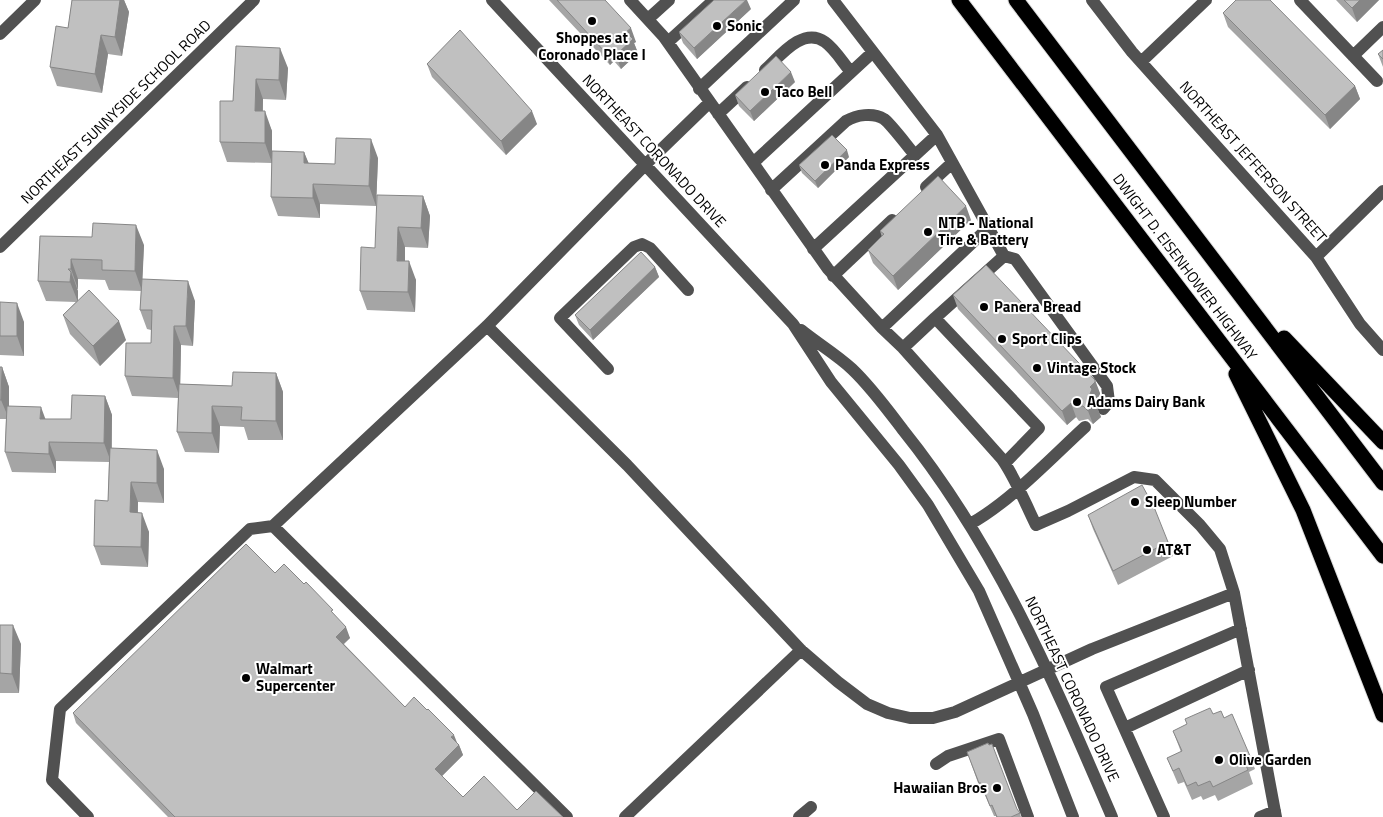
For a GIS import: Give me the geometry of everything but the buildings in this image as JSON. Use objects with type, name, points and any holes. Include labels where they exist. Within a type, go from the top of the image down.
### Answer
[{"type":"highway","name":"DWIGHT D. EISENHOWER HIGHWAY","points":[[959,0],[1383,556]]},
{"type":"highway","name":"DWIGHT D. EISENHOWER HIGHWAY","points":[[1016,0],[1383,483]]},
{"type":"highway","points":[[1231,283],[1383,442]]},
{"type":"highway","points":[[1219,341],[1303,510],[1383,715]]},
{"type":"street","points":[[0,34],[35,0]]},
{"type":"street","name":"NORTHEAST SUNNYSIDE SCHOOL ROAD","points":[[0,247],[254,0]]},
{"type":"street","name":"NORTHEAST CORONADO DRIVE","points":[[492,0],[793,324],[831,382],[899,466],[947,536],[979,591],[997,628],[1074,817]]},
{"type":"street","points":[[630,0],[668,42],[699,89],[834,276],[903,348],[1005,463],[1013,475],[1036,525],[1068,512],[1134,478],[1154,480],[1200,525],[1220,549],[1234,593],[1276,814],[1260,817]]},
{"type":"street","points":[[648,20],[670,0]]},
{"type":"street","points":[[668,42],[714,0]]},
{"type":"street","points":[[699,89],[794,0]]},
{"type":"street","points":[[833,0],[936,136],[1004,256],[1015,259],[1107,386],[1109,402],[1103,409]]},
{"type":"street","name":"NORTHEAST JEFFERSON STREET","points":[[1092,0],[1141,62],[1316,257],[1360,324],[1383,350]]},
{"type":"street","points":[[1141,62],[1206,0]]},
{"type":"street","points":[[1300,0],[1377,81]]},
{"type":"street","points":[[1353,56],[1383,27]]},
{"type":"street","points":[[718,114],[791,46],[811,36],[825,41],[851,72]]},
{"type":"street","points":[[753,163],[873,52]]},
{"type":"street","points":[[88,817],[52,780],[60,709],[250,529],[273,526],[487,326],[645,165],[709,103]]},
{"type":"street","points":[[772,190],[846,121],[854,116],[871,115],[884,119],[915,155]]},
{"type":"street","points":[[813,249],[936,136]]},
{"type":"street","points":[[916,197],[952,163]]},
{"type":"street","points":[[1316,257],[1383,191]]},
{"type":"street","points":[[834,276],[902,211]]},
{"type":"street","points":[[882,328],[988,228]]},
{"type":"street","points":[[608,369],[560,318],[634,247],[642,244],[650,248],[688,290]]},
{"type":"street","points":[[903,348],[1004,256]]},
{"type":"street","points":[[935,318],[1038,428],[1005,463]]},
{"type":"street","name":"NORTHEAST CORONADO DRIVE","points":[[793,324],[852,369],[919,450],[949,491],[1010,594],[1048,670],[1112,817]]},
{"type":"street","points":[[487,326],[626,465],[801,650],[838,682],[868,704],[888,713],[910,718],[933,718],[955,712],[1092,649],[1234,593]]},
{"type":"street","points":[[970,524],[982,517],[1018,488],[1085,427]]},
{"type":"street","points":[[273,526],[567,817]]},
{"type":"street","points":[[1164,817],[1106,687],[1241,628]]},
{"type":"street","points":[[625,817],[801,650]]},
{"type":"street","points":[[1125,728],[1249,670]]},
{"type":"street","points":[[936,764],[948,756],[999,739],[1028,817]]},
{"type":"street","points":[[799,817],[811,807]]},
{"type":"place","name":"Shoppes at Coronado Place I","points":[[592,21]]},
{"type":"place","name":"Sonic","points":[[717,26]]},
{"type":"place","name":"Taco Bell","points":[[765,92]]},
{"type":"place","name":"Panda Express","points":[[825,165]]},
{"type":"place","name":"NTB - National Tire & Battery","points":[[928,232]]},
{"type":"place","name":"Panera Bread","points":[[984,307]]},
{"type":"place","name":"Sport Clips","points":[[1002,339]]},
{"type":"place","name":"Vintage Stock","points":[[1037,368]]},
{"type":"place","name":"Adams Dairy Bank","points":[[1077,402]]},
{"type":"place","name":"Sleep Number","points":[[1135,502]]},
{"type":"place","name":"AT&T","points":[[1147,550]]},
{"type":"place","name":"Walmart Supercenter","points":[[246,678]]},
{"type":"place","name":"Olive Garden","points":[[1219,760]]},
{"type":"place","name":"Hawaiian Bros","points":[[997,788]]}]
